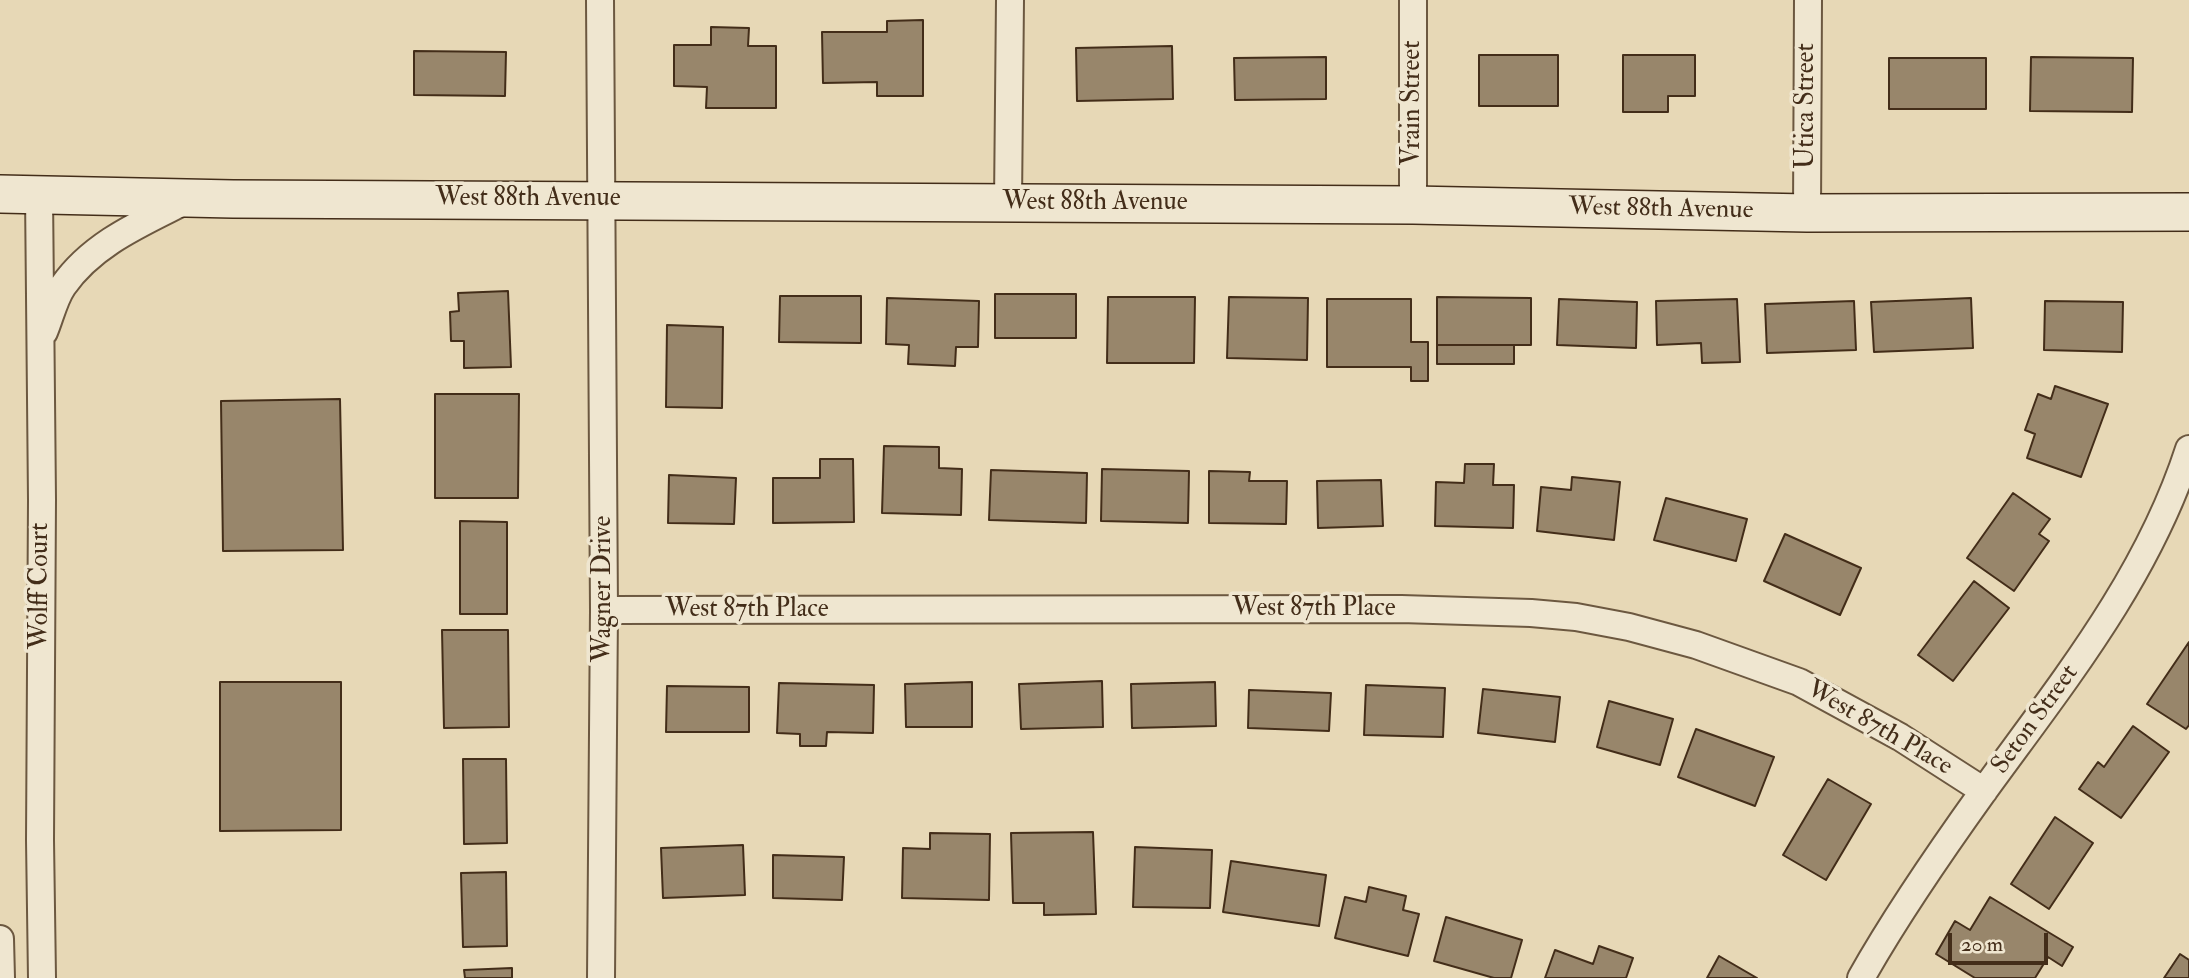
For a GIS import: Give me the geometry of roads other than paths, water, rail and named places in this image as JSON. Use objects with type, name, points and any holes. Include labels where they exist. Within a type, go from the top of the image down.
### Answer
[{"type":"street","name":"Wagner Drive","points":[[600,0],[604,610],[601,978]]},
{"type":"street","points":[[1008,202],[1010,0]]},
{"type":"street","name":"Vrain Street","points":[[1413,0],[1413,205]]},
{"type":"street","name":"Utica Street","points":[[1807,213],[1808,0]]},
{"type":"street","name":"West 88th Avenue","points":[[0,194],[190,198],[1413,205],[1807,213],[2189,212]]},
{"type":"street","name":"Wolff Court","points":[[39,194],[42,978]]},
{"type":"street","points":[[39,346],[61,288],[90,255],[126,231],[190,198]]},
{"type":"street","name":"Seton Street","points":[[1861,978],[1927,873],[2089,648],[2129,585],[2152,542],[2189,449]]},
{"type":"street","name":"West 87th Place","points":[[604,610],[1401,609],[1531,612],[1576,617],[1629,627],[1696,645],[1799,682],[1900,737],[1984,791]]},
{"type":"street","points":[[0,939],[1,978]]}]
